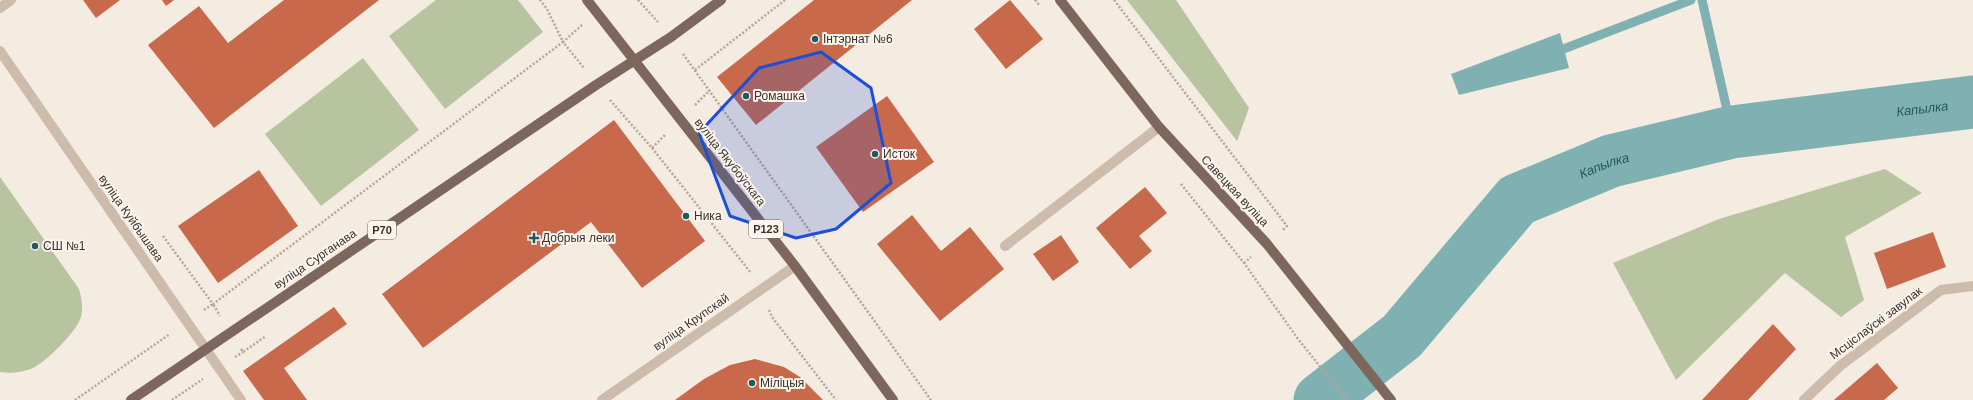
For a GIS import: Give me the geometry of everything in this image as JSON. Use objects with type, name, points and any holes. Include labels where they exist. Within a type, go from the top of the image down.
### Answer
[{"type":"main road","name":"вуліца Якубоўскага","points":[[586,0],[794,266],[893,400]]},
{"type":"main road","name":"вуліца Сурганава","points":[[131,400],[671,37],[721,0]]},
{"type":"main road","name":"Савецкая вуліца","points":[[1060,0],[1158,127],[1267,244],[1391,400]]},
{"type":"street","points":[[0,8],[11,0]]},
{"type":"street","name":"вуліца Куйбышава","points":[[0,51],[240,400]]},
{"type":"street","points":[[1004,246],[1158,127]]},
{"type":"street","name":"вуліца Крупскай","points":[[602,400],[794,266]]},
{"type":"street","name":"Мсціслаўскі завулак","points":[[1804,400],[1840,366],[1941,290],[1973,286]]},
{"type":"path","points":[[75,400],[213,304],[563,42],[547,9],[540,0]]},
{"type":"path","points":[[695,70],[785,0]]},
{"type":"path","points":[[1114,0],[1287,226]]},
{"type":"path","points":[[710,90],[931,400]]},
{"type":"path","points":[[652,148],[748,269],[772,317],[836,400]]},
{"type":"path","points":[[163,236],[213,304]]},
{"type":"path","points":[[1298,339],[1347,400]]},
{"type":"highlighted area","points":[[821,52],[871,88],[891,183],[836,229],[796,238],[730,216],[699,133],[759,68]]},
{"type":"green space","points":[[436,0],[518,0],[543,32],[445,109],[389,36]]},
{"type":"green space","points":[[1127,0],[1176,0],[1249,108],[1237,141]]},
{"type":"green space","points":[[363,58],[419,130],[321,206],[265,134]]},
{"type":"green space","points":[[1885,169],[1922,193],[1845,237],[1864,300],[1841,317],[1785,273],[1676,380],[1613,263],[1719,219]]},
{"type":"green space","points":[[0,177],[79,289],[82,303],[81,317],[78,323],[61,345],[46,359],[33,368],[12,373],[0,372]]},
{"type":"water","points":[[1560,33],[1569,68],[1459,95],[1451,74]]},
{"type":"building","points":[[83,0],[120,0],[96,18]]},
{"type":"building","points":[[162,0],[174,0],[166,6]]},
{"type":"building","points":[[284,0],[379,0],[214,128],[148,45],[199,6],[228,43]]},
{"type":"building","name":"Інтэрнат №6","points":[[814,0],[912,0],[756,125],[717,77]]},
{"type":"building","points":[[1010,0],[1043,39],[1006,69],[974,29]]},
{"type":"building","name":"Исток","points":[[887,96],[934,162],[863,212],[816,147]]},
{"type":"building","points":[[614,120],[705,241],[642,288],[591,222],[423,348],[382,294]]},
{"type":"building","points":[[259,170],[298,226],[218,283],[178,226]]},
{"type":"building","points":[[1145,187],[1167,213],[1139,236],[1152,251],[1130,269],[1096,228]]},
{"type":"building","points":[[912,215],[941,251],[970,227],[1004,269],[940,321],[877,244]]},
{"type":"building","points":[[1933,232],[1946,267],[1887,289],[1874,253]]},
{"type":"building","points":[[1061,235],[1079,262],[1053,281],[1033,254]]},
{"type":"building","points":[[334,307],[347,324],[284,368],[307,400],[264,400],[243,371]]},
{"type":"building","points":[[1773,324],[1796,349],[1748,400],[1702,400]]},
{"type":"building","name":"Міліцыя","points":[[755,359],[784,367],[800,377],[823,400],[675,400],[704,379],[730,365]]},
{"type":"building","points":[[1877,363],[1898,388],[1884,400],[1834,400]]},
{"type":"waterway","points":[[1553,53],[1691,0]]},
{"type":"waterway","points":[[1702,0],[1732,132]]},
{"type":"waterway","name":"Капылка","points":[[1320,400],[1402,336],[1517,200],[1611,161],[1732,132],[1973,102]]},
{"type":"place","name":"Інтэрнат №6","points":[[815,39]]},
{"type":"place","name":"Ромашка","points":[[746,96]]},
{"type":"place","name":"Исток","points":[[875,154]]},
{"type":"place","name":"Ника","points":[[686,216]]},
{"type":"place","name":"Добрыя леки","points":[[534,238]]},
{"type":"place","name":"СШ №1","points":[[35,246]]},
{"type":"place","name":"Міліцыя","points":[[752,383]]}]
